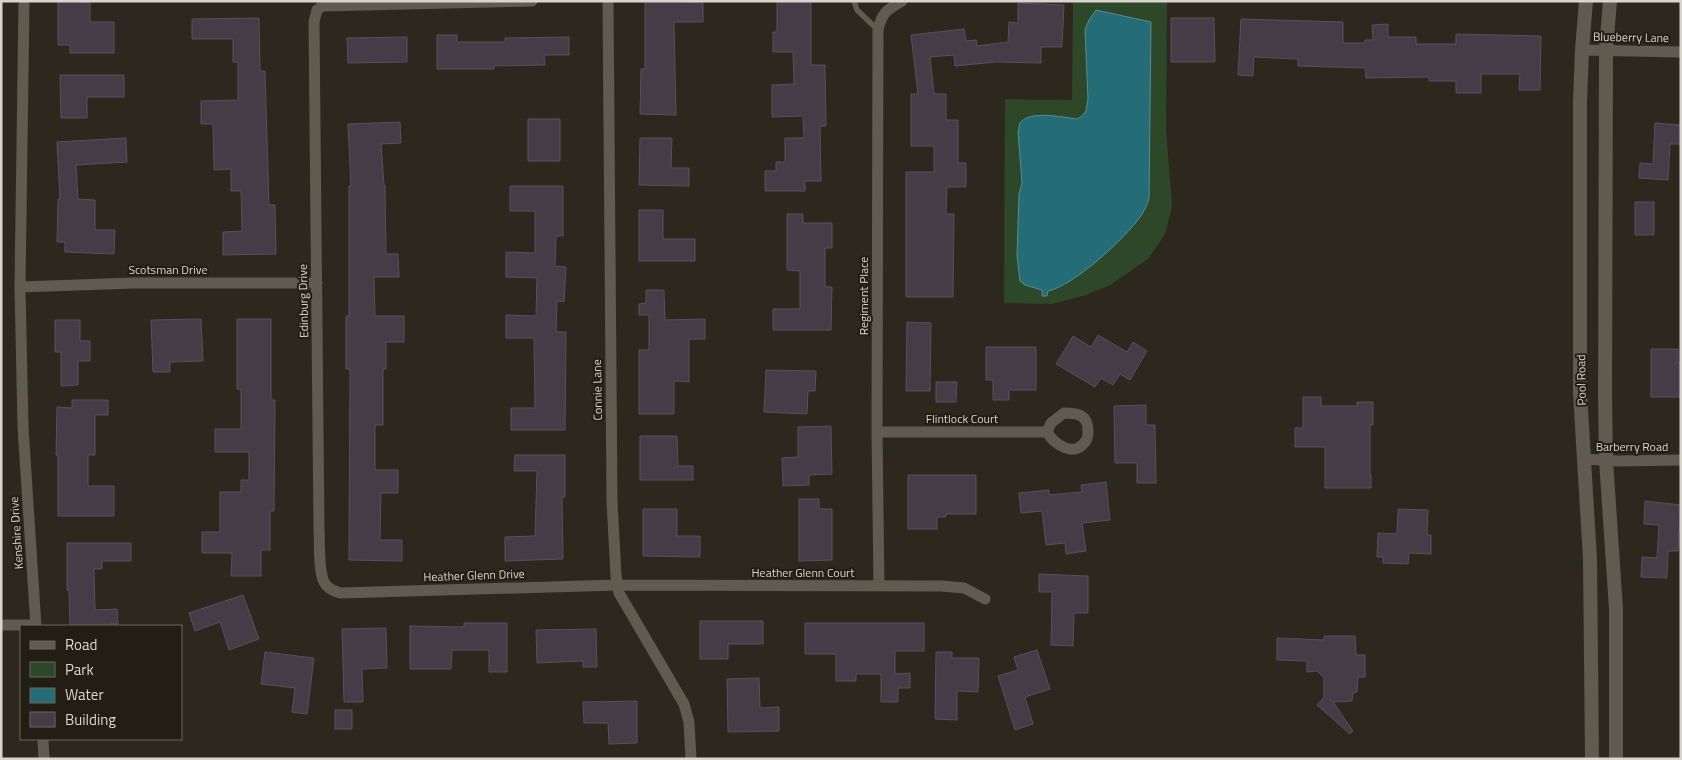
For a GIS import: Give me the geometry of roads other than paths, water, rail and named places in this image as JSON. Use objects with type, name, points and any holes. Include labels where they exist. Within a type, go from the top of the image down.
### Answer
[{"type":"main road","name":"Pool Road","points":[[1586,1],[1580,102],[1580,393],[1590,559],[1592,759]]},
{"type":"main road","name":"Pool Road","points":[[1610,1],[1606,50],[1605,397],[1606,460],[1616,608],[1616,759]]},
{"type":"street","name":"Kenshire Drive","points":[[24,1],[20,287],[23,427],[36,625]]},
{"type":"street","name":"Edinburg Drive","points":[[331,590],[324,583],[319,530],[314,22],[317,10],[322,6],[532,1]]},
{"type":"street","name":"Connie Lane","points":[[608,1],[612,501],[617,585],[626,607],[684,704],[689,722],[691,759]]},
{"type":"street","name":"Regiment Place","points":[[879,586],[877,432],[878,30],[881,18],[887,10],[902,1]]},
{"type":"street","name":"Blueberry Lane","points":[[1582,50],[1681,52]]},
{"type":"street","name":"Scotsman Drive","points":[[20,287],[134,283],[316,283]]},
{"type":"street","name":"Flintlock Court","points":[[877,432],[1048,432]]},
{"type":"street","name":"Barberry Road","points":[[1584,460],[1681,460]]},
{"type":"street","name":"Heather Glenn Court","points":[[617,585],[940,586],[964,588],[985,599]]},
{"type":"street","name":"Heather Glenn Drive","points":[[331,590],[340,592],[617,585]]},
{"type":"street","points":[[1,625],[20,626]]},
{"type":"street","points":[[42,740],[44,759]]},
{"type":"lane","points":[[854,1],[857,10],[878,30]]},
{"type":"water","points":[[1096,10],[1151,22],[1149,199],[1141,216],[1133,226],[1098,260],[1072,280],[1048,291],[1047,296],[1042,296],[1042,290],[1025,285],[1020,281],[1017,256],[1019,194],[1022,183],[1018,131],[1020,123],[1024,119],[1038,115],[1047,115],[1077,119],[1086,111],[1088,99],[1085,30]]}]
